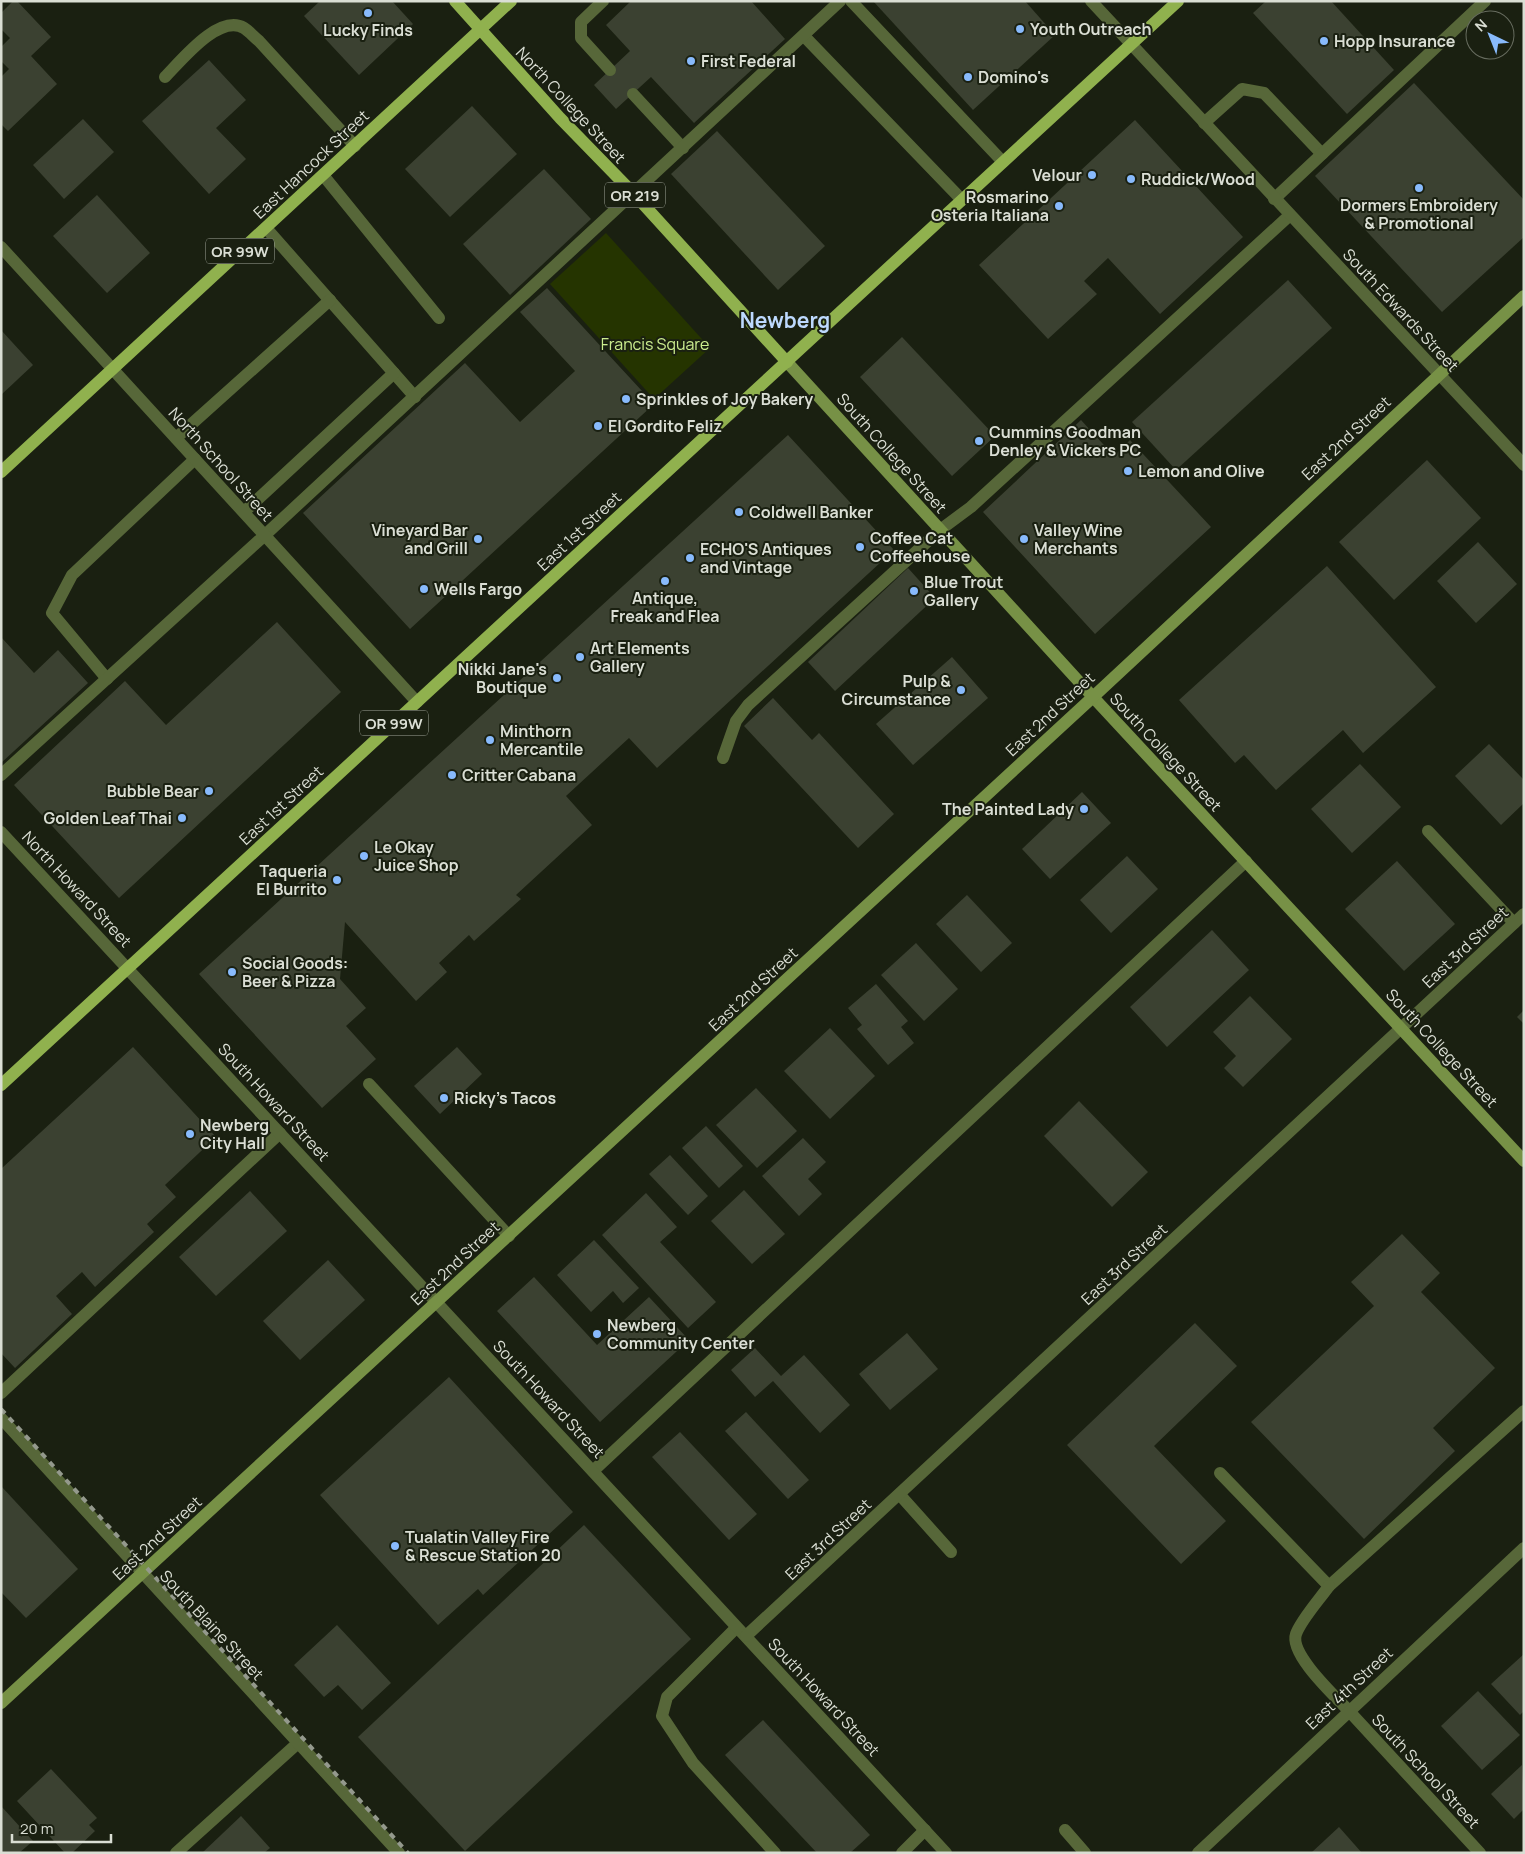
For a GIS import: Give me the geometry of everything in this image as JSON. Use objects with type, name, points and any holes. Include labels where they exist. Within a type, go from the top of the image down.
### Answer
[{"type":"main road","name":"North College Street","points":[[455,1],[560,118],[634,194],[787,362]]},
{"type":"main road","name":"East Hancock Street","points":[[2,469],[323,176],[511,1]]},
{"type":"main road","name":"East 1st Street","points":[[1,1085],[1178,1]]},
{"type":"street","points":[[603,1],[581,22],[581,38],[610,70]]},
{"type":"street","points":[[1,775],[415,397],[840,1]]},
{"type":"street","points":[[851,1],[1003,162]]},
{"type":"street","name":"South Edwards Street","points":[[1091,1],[1524,465]]},
{"type":"street","points":[[1274,199],[1485,1]]},
{"type":"street","points":[[165,77],[210,34],[221,27],[230,25],[243,27],[259,41],[355,146]]},
{"type":"street","points":[[804,36],[962,200]]},
{"type":"street","points":[[1204,123],[1242,89],[1264,92],[1322,154]]},
{"type":"street","points":[[633,94],[683,148]]},
{"type":"street","points":[[323,176],[439,318]]},
{"type":"street","points":[[723,758],[736,721],[748,705],[940,530],[971,507],[1290,215]]},
{"type":"street","points":[[266,228],[415,397]]},
{"type":"street","name":"North School Street","points":[[1,247],[418,702]]},
{"type":"street","name":"East 2nd Street","points":[[1,1703],[1093,697],[1524,296]]},
{"type":"street","points":[[176,438],[330,300]]},
{"type":"street","name":"South College Street","points":[[787,362],[1093,697],[1524,1161]]},
{"type":"street","points":[[244,512],[394,373]]},
{"type":"street","points":[[107,679],[52,613],[72,575],[195,459]]},
{"type":"street","points":[[1428,831],[1514,923]]},
{"type":"street","name":"North Howard Street","points":[[1,832],[128,968]]},
{"type":"street","points":[[593,1471],[1246,861]]},
{"type":"street","name":"East 3rd Street","points":[[746,1636],[1524,914]]},
{"type":"street","name":"South Howard Street","points":[[128,968],[946,1853]]},
{"type":"street","points":[[369,1084],[509,1236]]},
{"type":"street","points":[[1,1393],[280,1132]]},
{"type":"street","name":"South School Street","points":[[1480,1853],[1302,1659],[1294,1644],[1296,1633],[1329,1586],[1524,1411]]},
{"type":"street","name":"South Blaine Street","points":[[1,1418],[399,1853]]},
{"type":"street","points":[[1220,1473],[1329,1586]]},
{"type":"street","points":[[900,1495],[951,1552]]},
{"type":"street","name":"East 4th Street","points":[[1198,1853],[1524,1548]]},
{"type":"street","points":[[736,1628],[667,1697],[662,1716],[693,1763],[775,1853]]},
{"type":"street","points":[[176,1853],[298,1743]]},
{"type":"street","points":[[902,1853],[925,1830]]},
{"type":"street","points":[[1065,1830],[1085,1853]]},
{"type":"green space","name":"Francis Square","points":[[606,233],[710,348],[654,399],[550,284]]},
{"type":"building","points":[[13,1],[17,1],[51,37],[31,56],[57,84],[8,131],[1,124],[1,77],[9,69],[1,61],[1,47],[10,38],[1,29],[1,13]]},
{"type":"building","points":[[320,1],[392,1],[413,24],[359,75],[304,16]]},
{"type":"building","name":"First Federal","points":[[631,1],[751,1],[785,39],[694,123],[651,77],[616,109],[594,85],[630,51],[606,25]]},
{"type":"building","points":[[873,1],[1025,1],[1055,35],[973,110]]},
{"type":"building","name":"Hopp Insurance","points":[[1266,1],[1331,1],[1394,70],[1347,114],[1253,13]]},
{"type":"building","points":[[209,60],[246,100],[216,128],[246,159],[209,194],[142,121]]},
{"type":"building","name":"Dormers Embroidery & Promotional","points":[[1414,83],[1524,200],[1524,237],[1442,312],[1315,176]]},
{"type":"building","points":[[472,106],[517,154],[450,217],[405,169]]},
{"type":"building","points":[[83,119],[114,152],[64,199],[33,165]]},
{"type":"building","name":"Ruddick/Wood","points":[[1135,120],[1243,237],[1160,314],[1108,258],[1084,281],[1097,294],[1048,339],[979,265]]},
{"type":"building","points":[[717,131],[825,246],[778,290],[671,174]]},
{"type":"building","points":[[544,169],[591,219],[510,295],[463,244]]},
{"type":"building","points":[[97,195],[150,253],[107,293],[53,236]]},
{"type":"building","points":[[1288,280],[1332,328],[1176,470],[1132,422]]},
{"type":"building","points":[[547,288],[654,404],[410,629],[303,513],[465,363],[520,422],[575,371],[520,312]]},
{"type":"building","points":[[1,330],[33,365],[1,395]]},
{"type":"building","points":[[902,337],[995,436],[952,476],[860,377]]},
{"type":"building","points":[[1081,420],[1114,456],[1130,440],[1211,527],[1095,634],[983,512]]},
{"type":"building","points":[[788,435],[894,550],[657,768],[629,738],[566,796],[592,825],[516,895],[521,899],[474,941],[469,935],[439,963],[447,972],[416,1001],[345,922],[340,979],[366,1008],[346,1026],[376,1059],[322,1108],[199,974]]},
{"type":"building","points":[[1427,460],[1481,518],[1394,600],[1339,542]]},
{"type":"building","points":[[1478,542],[1517,584],[1476,623],[1437,581]]},
{"type":"building","points":[[1327,566],[1436,687],[1363,753],[1343,730],[1276,790],[1244,755],[1235,763],[1179,700]]},
{"type":"building","points":[[908,568],[935,598],[835,691],[808,662]]},
{"type":"building","points":[[277,622],[341,692],[119,898],[14,785],[125,681],[166,725]]},
{"type":"building","points":[[1,637],[34,673],[58,650],[88,683],[1,763]]},
{"type":"building","points":[[952,657],[988,698],[913,765],[876,724]]},
{"type":"building","points":[[773,698],[812,740],[819,733],[894,814],[858,848],[744,726]]},
{"type":"building","points":[[1489,744],[1524,780],[1524,803],[1501,825],[1455,776]]},
{"type":"building","points":[[1360,764],[1401,807],[1352,853],[1311,809]]},
{"type":"building","points":[[1082,792],[1111,823],[1050,879],[1022,849]]},
{"type":"building","points":[[1127,856],[1158,889],[1111,933],[1080,900]]},
{"type":"building","points":[[1397,861],[1455,924],[1404,971],[1345,909]]},
{"type":"building","points":[[967,895],[1012,943],[981,972],[936,924]]},
{"type":"building","points":[[1212,930],[1249,970],[1167,1047],[1130,1007]]},
{"type":"building","points":[[916,943],[958,989],[924,1021],[881,975]]},
{"type":"building","points":[[876,984],[908,1021],[901,1027],[914,1043],[888,1065],[857,1029],[862,1025],[848,1008]]},
{"type":"building","points":[[1250,996],[1292,1039],[1243,1087],[1224,1068],[1236,1056],[1213,1032]]},
{"type":"building","points":[[1524,1010],[1524,1024],[1517,1017]]},
{"type":"building","points":[[830,1028],[875,1076],[830,1119],[784,1071]]},
{"type":"building","points":[[133,1047],[216,1137],[165,1185],[176,1197],[147,1224],[154,1232],[95,1287],[82,1272],[56,1296],[72,1314],[15,1368],[1,1353],[1,1169]]},
{"type":"building","points":[[457,1047],[482,1074],[440,1114],[414,1086]]},
{"type":"building","points":[[756,1088],[797,1131],[757,1168],[716,1125]]},
{"type":"building","points":[[1079,1101],[1148,1172],[1112,1207],[1044,1136]]},
{"type":"building","points":[[706,1126],[743,1166],[719,1188],[682,1148]]},
{"type":"building","points":[[803,1138],[826,1162],[808,1179],[822,1194],[799,1216],[762,1176]]},
{"type":"building","points":[[670,1155],[708,1196],[688,1215],[649,1174]]},
{"type":"building","points":[[744,1190],[785,1234],[752,1264],[711,1221]]},
{"type":"building","points":[[250,1191],[287,1231],[216,1296],[179,1257]]},
{"type":"building","points":[[646,1193],[677,1227],[660,1242],[716,1302],[688,1328],[602,1235]]},
{"type":"building","points":[[1402,1234],[1440,1273],[1421,1292],[1495,1368],[1433,1428],[1455,1451],[1364,1539],[1251,1422],[1374,1306],[1351,1282]]},
{"type":"building","points":[[594,1240],[639,1288],[623,1303],[613,1291],[591,1312],[557,1275]]},
{"type":"building","points":[[328,1260],[365,1300],[300,1360],[263,1321]]},
{"type":"building","points":[[534,1277],[597,1345],[649,1297],[689,1340],[600,1422],[497,1311]]},
{"type":"building","points":[[1195,1323],[1237,1366],[1154,1446],[1226,1521],[1181,1564],[1067,1445]]},
{"type":"building","points":[[907,1333],[938,1369],[890,1410],[859,1374]]},
{"type":"building","points":[[755,1348],[781,1376],[804,1355],[850,1405],[820,1433],[773,1381],[755,1397],[731,1370]]},
{"type":"building","points":[[449,1377],[573,1512],[483,1595],[478,1589],[438,1625],[320,1495]]},
{"type":"building","points":[[746,1412],[809,1480],[788,1499],[725,1431]]},
{"type":"building","points":[[680,1432],[757,1514],[729,1540],[652,1457]]},
{"type":"building","points":[[1,1486],[78,1569],[26,1618],[1,1592]]},
{"type":"building","points":[[584,1525],[691,1639],[465,1851],[358,1737]]},
{"type":"building","points":[[337,1625],[391,1683],[362,1710],[338,1685],[324,1697],[294,1665]]},
{"type":"building","points":[[1524,1654],[1524,1711],[1520,1715],[1491,1684]]},
{"type":"building","points":[[1478,1691],[1520,1735],[1482,1770],[1441,1726]]},
{"type":"building","points":[[763,1720],[870,1835],[850,1853],[817,1853],[725,1755]]},
{"type":"building","points":[[1522,1765],[1524,1809],[1514,1819],[1491,1794]]},
{"type":"building","points":[[51,1769],[97,1818],[89,1825],[95,1831],[72,1853],[65,1853],[17,1801]]},
{"type":"building","points":[[1,1806],[33,1841],[19,1853],[1,1853]]},
{"type":"building","points":[[241,1816],[270,1848],[264,1853],[202,1853]]},
{"type":"building","points":[[1339,1827],[1362,1853],[1311,1853]]},
{"type":"railway","points":[[1,1409],[408,1853]]},
{"type":"place","name":"Lucky Finds","points":[[368,13]]},
{"type":"place","name":"Youth Outreach","points":[[1020,29]]},
{"type":"place","name":"Hopp Insurance","points":[[1324,41]]},
{"type":"place","name":"First Federal","points":[[691,61]]},
{"type":"place","name":"Domino's","points":[[968,77]]},
{"type":"place","name":"Velour","points":[[1092,175]]},
{"type":"place","name":"Ruddick/Wood","points":[[1131,179]]},
{"type":"place","name":"Dormers Embroidery & Promotional","points":[[1419,188]]},
{"type":"place","name":"Rosmarino Osteria Italiana","points":[[1059,206]]},
{"type":"place","name":"Sprinkles of Joy Bakery","points":[[626,399]]},
{"type":"place","name":"El Gordito Feliz","points":[[598,426]]},
{"type":"place","name":"Cummins Goodman Denley & Vickers PC","points":[[979,441]]},
{"type":"place","name":"Lemon and Olive","points":[[1128,471]]},
{"type":"place","name":"Coldwell Banker","points":[[739,512]]},
{"type":"place","name":"Vineyard Bar and Grill","points":[[478,539]]},
{"type":"place","name":"Valley Wine Merchants","points":[[1024,539]]},
{"type":"place","name":"Coffee Cat Coffeehouse","points":[[860,547]]},
{"type":"place","name":"ECHO'S Antiques and Vintage","points":[[690,558]]},
{"type":"place","name":"Antique, Freak and Flea","points":[[665,581]]},
{"type":"place","name":"Wells Fargo","points":[[424,589]]},
{"type":"place","name":"Blue Trout Gallery","points":[[914,591]]},
{"type":"place","name":"Art Elements Gallery","points":[[580,657]]},
{"type":"place","name":"Nikki Jane's Boutique","points":[[557,678]]},
{"type":"place","name":"Pulp & Circumstance","points":[[961,690]]},
{"type":"place","name":"Minthorn Mercantile","points":[[490,740]]},
{"type":"place","name":"Critter Cabana","points":[[452,775]]},
{"type":"place","name":"Bubble Bear","points":[[209,791]]},
{"type":"place","name":"The Painted Lady","points":[[1084,809]]},
{"type":"place","name":"Golden Leaf Thai","points":[[182,818]]},
{"type":"place","name":"Le Okay Juice Shop","points":[[364,856]]},
{"type":"place","name":"Taqueria El Burrito","points":[[337,880]]},
{"type":"place","name":"Social Goods: Beer & Pizza","points":[[232,972]]},
{"type":"place","name":"Ricky's Tacos","points":[[444,1098]]},
{"type":"place","name":"Newberg City Hall","points":[[190,1134]]},
{"type":"place","name":"Newberg Community Center","points":[[597,1334]]},
{"type":"place","name":"Tualatin Valley Fire & Rescue Station 20","points":[[395,1546]]},
{"type":"district","name":"Newberg","points":[[785,320]]}]
